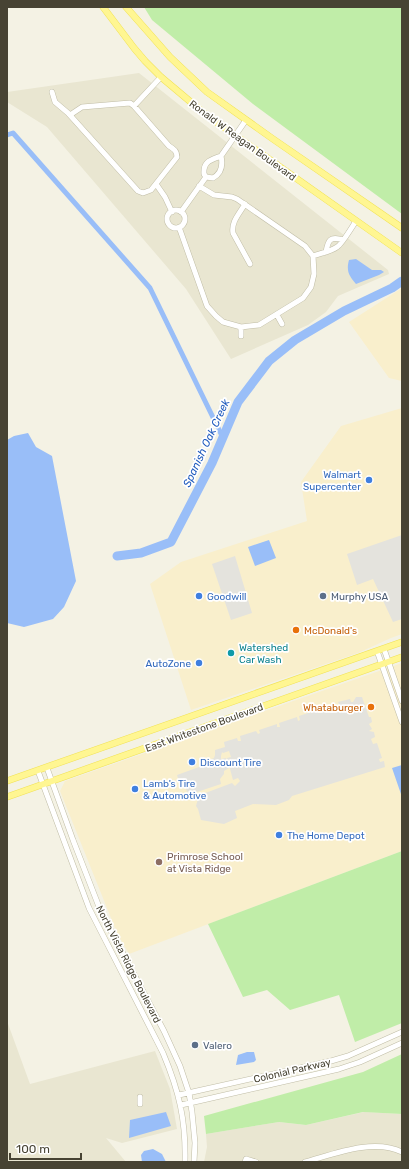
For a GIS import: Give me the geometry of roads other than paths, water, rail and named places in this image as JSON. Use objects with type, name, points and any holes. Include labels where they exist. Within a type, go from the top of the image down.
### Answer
[{"type":"main road","name":"Ronald W Reagan Boulevard","points":[[103,7],[134,48],[161,77],[205,114],[402,253]]},
{"type":"main road","name":"Ronald W Reagan Boulevard","points":[[126,7],[154,40],[207,92],[402,228]]},
{"type":"main road","name":"East Whitestone Boulevard","points":[[7,781],[402,642]]},
{"type":"main road","name":"East Whitestone Boulevard","points":[[7,797],[402,657]]},
{"type":"street","points":[[134,106],[161,77]]},
{"type":"street","points":[[52,92],[55,102],[70,115],[138,191],[147,193],[175,162],[177,154],[130,103],[82,107],[70,115]]},
{"type":"street","points":[[206,177],[213,178],[220,172],[222,167],[221,156],[246,120]]},
{"type":"street","points":[[206,177],[204,170],[207,162],[213,158],[221,156]]},
{"type":"street","points":[[181,212],[206,177]]},
{"type":"street","points":[[156,184],[162,191],[172,212]]},
{"type":"street","points":[[180,227],[207,306],[223,322],[241,327],[259,325],[277,315],[308,293],[313,281],[313,256],[305,246],[237,198],[214,196],[199,186]]},
{"type":"street","points":[[245,204],[234,220],[232,229],[250,264]]},
{"type":"street","points":[[172,212],[181,212]]},
{"type":"street","points":[[172,212],[168,218],[168,223],[173,227],[180,227]]},
{"type":"street","points":[[180,227],[185,219],[181,212]]},
{"type":"street","points":[[313,256],[337,248],[356,221]]},
{"type":"street","points":[[326,252],[327,245],[331,239],[334,238],[343,240]]},
{"type":"street","points":[[277,315],[282,324]]},
{"type":"street","points":[[240,336],[241,327]]},
{"type":"street","points":[[384,649],[402,701]]},
{"type":"street","points":[[377,651],[402,722]]},
{"type":"street","name":"North Vista Ridge Boulevard","points":[[47,768],[101,912],[164,1031],[180,1066],[191,1103],[195,1137],[194,1162]]},
{"type":"street","name":"North Vista Ridge Boulevard","points":[[38,771],[89,908],[163,1053],[173,1077],[181,1105],[184,1124],[184,1162]]},
{"type":"street","name":"Colonial Parkway","points":[[178,1095],[331,1061],[348,1056],[402,1032]]},
{"type":"street","name":"Colonial Parkway","points":[[181,1105],[339,1069],[360,1062],[402,1043]]},
{"type":"street","points":[[140,1097],[140,1104]]},
{"type":"street","points":[[305,1162],[369,1146],[390,1148],[402,1152]]},
{"type":"street","points":[[245,1161],[256,1162]]},
{"type":"water","points":[[356,259],[372,270],[381,270],[384,272],[356,284],[350,276],[348,267],[349,260]]},
{"type":"water","points":[[28,433],[36,447],[52,456],[76,581],[64,607],[53,619],[24,627],[7,623],[7,440],[14,436]]},
{"type":"water","points":[[269,540],[276,558],[255,566],[248,547]]},
{"type":"water","points":[[402,765],[402,797],[392,768]]},
{"type":"water","points":[[247,1052],[254,1052],[256,1060],[254,1062],[236,1065],[238,1055]]},
{"type":"water","points":[[166,1112],[171,1126],[129,1138],[130,1120]]},
{"type":"water","points":[[153,1149],[162,1154],[166,1162],[142,1162],[141,1155],[144,1151]]},
{"type":"waterway","points":[[7,135],[13,133],[150,288],[223,438]]},
{"type":"waterway","name":"Spanish Oak Creek","points":[[117,556],[141,553],[171,542],[212,463],[238,402],[269,361],[295,340],[344,311],[392,288],[402,281]]},
{"type":"place","name":"Walmart Supercenter","points":[[369,480]]},
{"type":"place","name":"Goodwill","points":[[199,596]]},
{"type":"place","name":"Murphy USA","points":[[323,596]]},
{"type":"place","name":"McDonald's","points":[[296,630]]},
{"type":"place","name":"Watershed Car Wash","points":[[231,653]]},
{"type":"place","name":"AutoZone","points":[[199,663]]},
{"type":"place","name":"Whataburger","points":[[371,707]]},
{"type":"place","name":"Discount Tire","points":[[192,762]]},
{"type":"place","name":"Lamb's Tire & Automotive","points":[[135,789]]},
{"type":"place","name":"The Home Depot","points":[[279,835]]},
{"type":"place","name":"Primrose School at Vista Ridge","points":[[159,862]]},
{"type":"place","name":"Valero","points":[[195,1045]]}]
